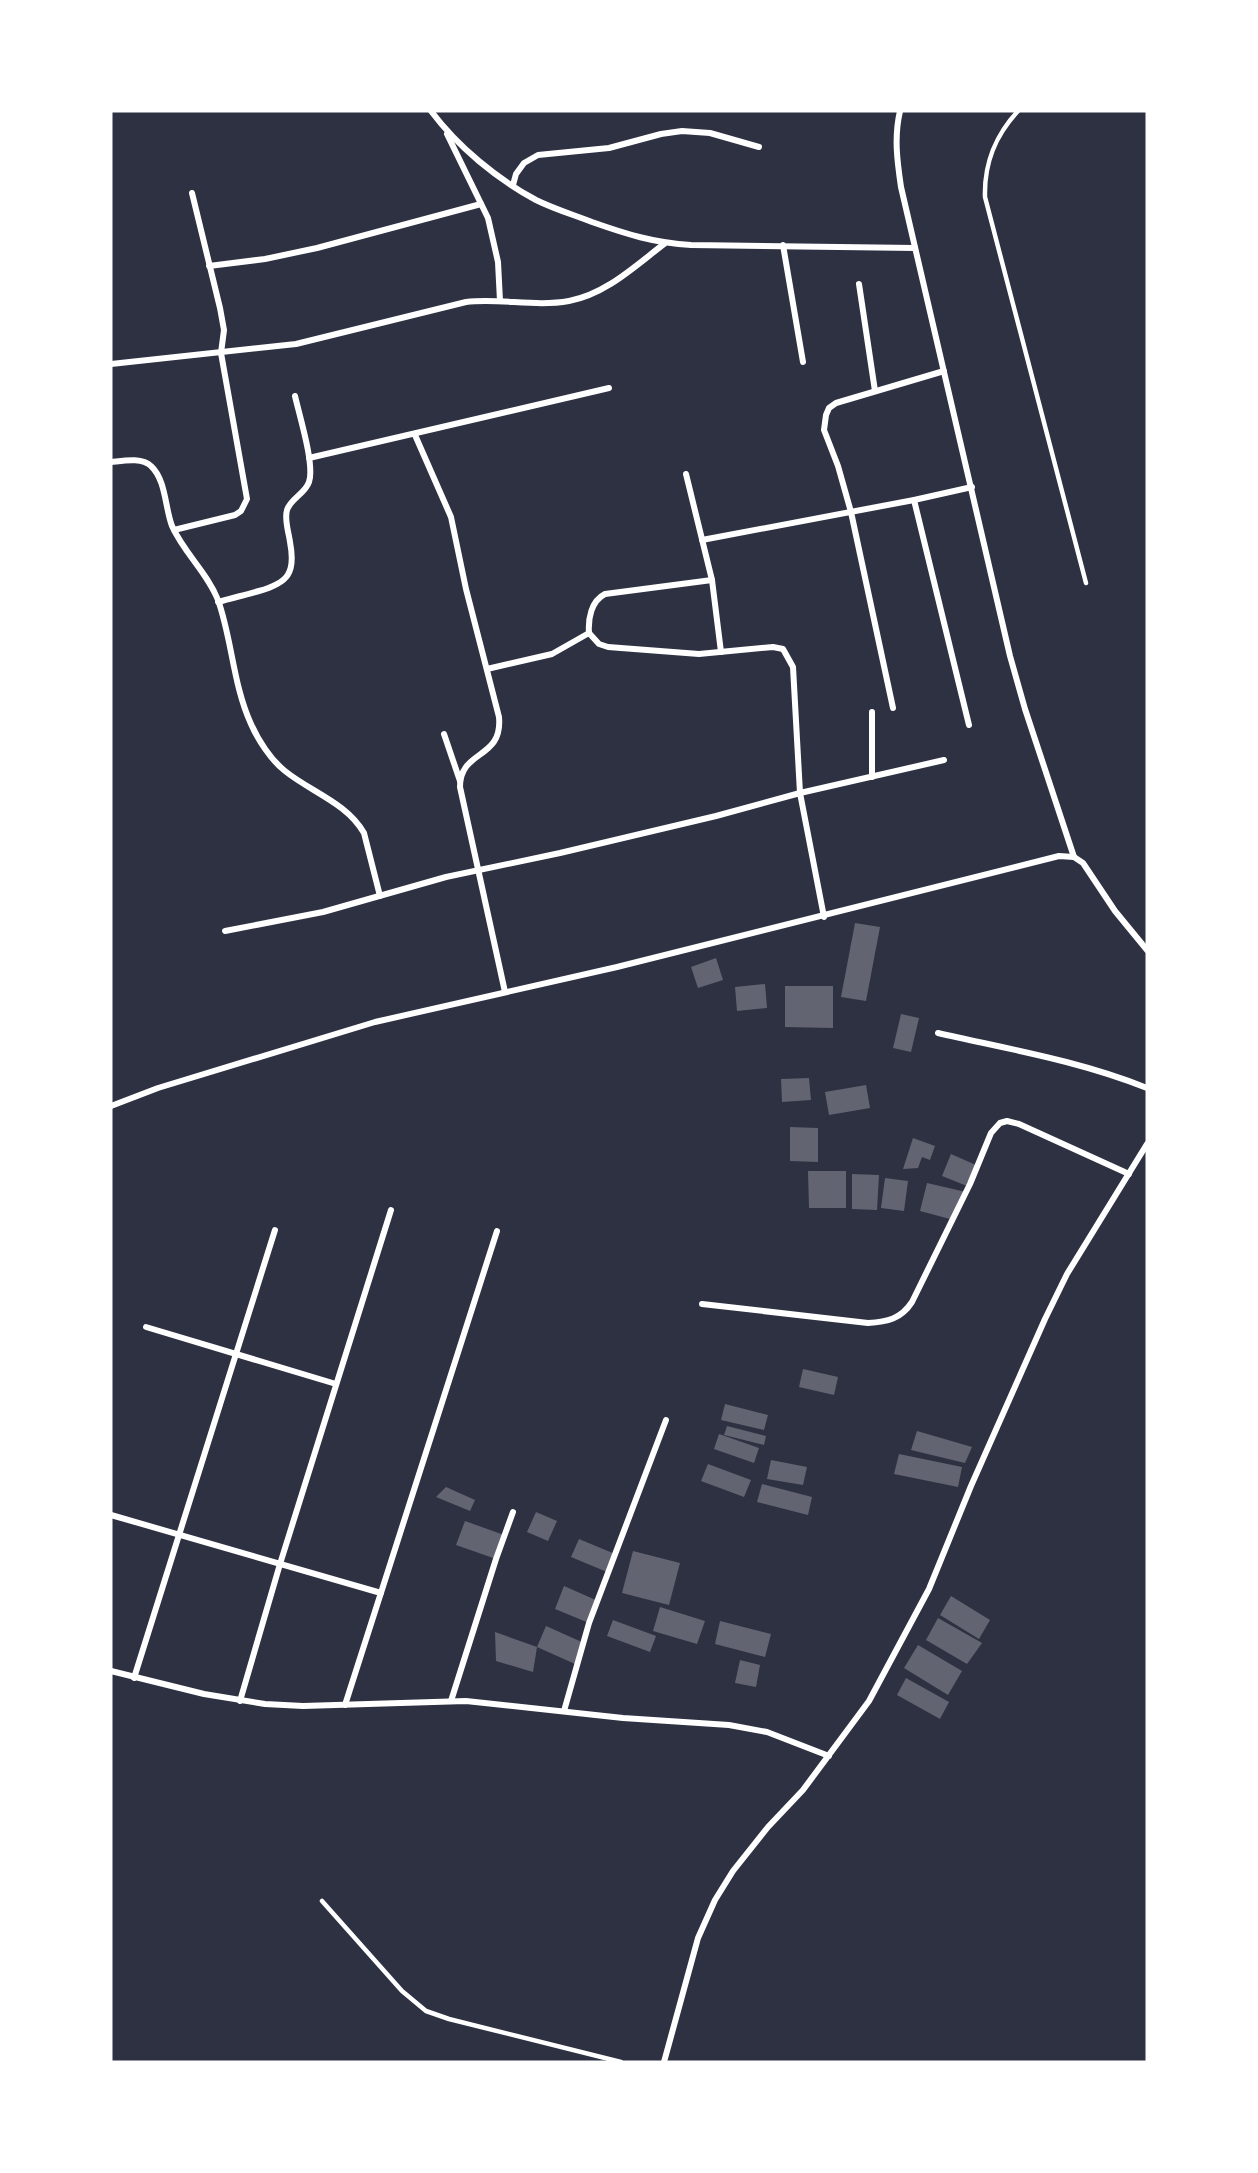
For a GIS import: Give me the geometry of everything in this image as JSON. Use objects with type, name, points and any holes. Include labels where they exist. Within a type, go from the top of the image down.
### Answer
[{"type":"street","points":[[431,111],[446,130],[513,185],[538,201],[619,232],[664,244],[915,248]]},
{"type":"street","points":[[900,111],[896,152],[901,187],[1010,656],[1024,709],[1074,857]]},
{"type":"street","points":[[446,130],[488,218],[498,262],[500,301]]},
{"type":"street","points":[[513,185],[516,174],[524,163],[538,155],[609,148],[662,134],[682,131],[710,133],[759,147]]},
{"type":"street","points":[[174,530],[235,515],[245,506],[247,494],[221,353],[224,330],[192,193]]},
{"type":"street","points":[[210,266],[265,260],[482,204]]},
{"type":"street","points":[[111,364],[296,344],[450,305],[483,300],[567,301],[591,295],[608,286],[664,244]]},
{"type":"street","points":[[783,245],[803,362]]},
{"type":"street","points":[[859,284],[875,391]]},
{"type":"street","points":[[893,708],[851,512],[838,466],[824,430],[824,423],[829,408],[836,403],[944,371]]},
{"type":"street","points":[[309,458],[609,388]]},
{"type":"street","points":[[218,602],[275,587],[288,577],[293,555],[286,512],[309,482],[309,458],[295,396]]},
{"type":"street","points":[[415,435],[451,517],[500,727],[492,746],[468,762],[460,782]]},
{"type":"street","points":[[111,462],[138,461],[152,466],[158,477],[174,530],[202,570],[218,602],[250,723],[259,739],[284,771],[329,800],[359,824],[364,832],[380,896]]},
{"type":"street","points":[[686,474],[712,580],[722,652]]},
{"type":"street","points":[[702,540],[972,487]]},
{"type":"street","points":[[914,500],[969,725]]},
{"type":"street","points":[[712,580],[605,594],[595,603],[588,622],[589,633],[599,644],[608,647],[688,654],[778,647],[789,656],[793,667],[800,793],[824,917]]},
{"type":"street","points":[[487,669],[552,654],[589,633]]},
{"type":"street","points":[[872,712],[872,777]]},
{"type":"street","points":[[444,734],[460,782],[505,992]]},
{"type":"street","points":[[225,931],[323,912],[478,870],[716,816],[800,793],[944,760]]},
{"type":"street","points":[[111,1106],[158,1088],[375,1022],[824,917],[1059,856],[1074,857],[1083,863],[1115,911],[1147,950]]},
{"type":"street","points":[[938,1033],[1065,1062],[1147,1088]]},
{"type":"street","points":[[702,1304],[868,1323],[888,1321],[901,1316],[912,1302],[966,1192],[991,1133],[1000,1123],[1007,1121],[1019,1124],[1129,1174]]},
{"type":"street","points":[[664,2062],[698,1938],[711,1910],[733,1871],[768,1827],[803,1790],[869,1701],[929,1589],[971,1486],[1067,1274],[1147,1144]]},
{"type":"street","points":[[240,1701],[280,1564],[391,1210]]},
{"type":"street","points":[[134,1678],[275,1230]]},
{"type":"street","points":[[345,1705],[497,1231]]},
{"type":"street","points":[[146,1327],[336,1384]]},
{"type":"street","points":[[564,1711],[589,1623],[666,1419]]},
{"type":"street","points":[[451,1701],[513,1512]]},
{"type":"street","points":[[111,1515],[381,1593]]},
{"type":"street","points":[[111,1671],[240,1701],[303,1706],[484,1701],[660,1721],[745,1727],[767,1732],[829,1756]]},
{"type":"lane","points":[[1018,111],[1000,136],[991,154],[986,168],[985,197],[1086,584]]},
{"type":"lane","points":[[322,1901],[402,1991],[426,2011],[449,2019],[621,2062]]},
{"type":"building","points":[[855,923],[880,927],[866,1001],[841,997]]},
{"type":"building","points":[[716,958],[723,980],[698,988],[691,967]]},
{"type":"building","points":[[765,984],[767,1008],[737,1011],[735,987]]},
{"type":"building","points":[[785,986],[833,986],[833,1028],[785,1027]]},
{"type":"building","points":[[901,1014],[919,1018],[911,1052],[893,1048]]},
{"type":"building","points":[[809,1078],[811,1100],[782,1102],[781,1079]]},
{"type":"building","points":[[866,1085],[870,1108],[829,1115],[825,1092]]},
{"type":"building","points":[[790,1127],[818,1128],[818,1162],[790,1161]]},
{"type":"building","points":[[913,1138],[935,1146],[930,1160],[922,1157],[918,1168],[903,1169]]},
{"type":"building","points":[[951,1154],[976,1165],[967,1186],[942,1176]]},
{"type":"building","points":[[808,1171],[846,1171],[846,1208],[809,1208]]},
{"type":"building","points":[[852,1174],[879,1175],[877,1210],[852,1209]]},
{"type":"building","points":[[885,1178],[908,1181],[904,1211],[881,1208]]},
{"type":"building","points":[[927,1183],[966,1192],[950,1219],[920,1211]]},
{"type":"building","points":[[803,1369],[838,1377],[834,1395],[799,1387]]},
{"type":"building","points":[[725,1404],[768,1415],[764,1430],[721,1420]]},
{"type":"building","points":[[727,1426],[766,1436],[764,1445],[724,1435]]},
{"type":"building","points":[[917,1431],[972,1447],[965,1463],[911,1450]]},
{"type":"building","points":[[719,1434],[759,1448],[754,1463],[714,1449]]},
{"type":"building","points":[[899,1454],[962,1467],[958,1487],[894,1474]]},
{"type":"building","points":[[771,1460],[807,1467],[803,1485],[767,1479]]},
{"type":"building","points":[[708,1464],[751,1480],[744,1497],[701,1481]]},
{"type":"building","points":[[762,1484],[812,1497],[808,1515],[757,1502]]},
{"type":"building","points":[[446,1487],[475,1500],[470,1511],[436,1497]]},
{"type":"building","points":[[536,1512],[557,1521],[548,1541],[527,1532]]},
{"type":"building","points":[[465,1521],[504,1535],[496,1559],[456,1545]]},
{"type":"building","points":[[579,1539],[615,1554],[607,1572],[571,1557]]},
{"type":"building","points":[[633,1551],[680,1563],[669,1605],[622,1593]]},
{"type":"building","points":[[564,1586],[598,1601],[589,1623],[555,1609]]},
{"type":"building","points":[[951,1596],[990,1620],[979,1639],[940,1615]]},
{"type":"building","points":[[660,1607],[705,1621],[697,1644],[653,1631]]},
{"type":"building","points":[[938,1618],[982,1643],[967,1664],[926,1640]]},
{"type":"building","points":[[613,1620],[656,1636],[650,1652],[607,1636]]},
{"type":"building","points":[[720,1621],[771,1634],[765,1657],[715,1644]]},
{"type":"building","points":[[546,1626],[584,1643],[575,1664],[537,1647]]},
{"type":"building","points":[[495,1632],[537,1647],[533,1672],[496,1661]]},
{"type":"building","points":[[918,1645],[962,1671],[948,1695],[904,1668]]},
{"type":"building","points":[[740,1660],[760,1665],[756,1687],[735,1683]]},
{"type":"building","points":[[906,1678],[949,1702],[940,1719],[897,1695]]}]
